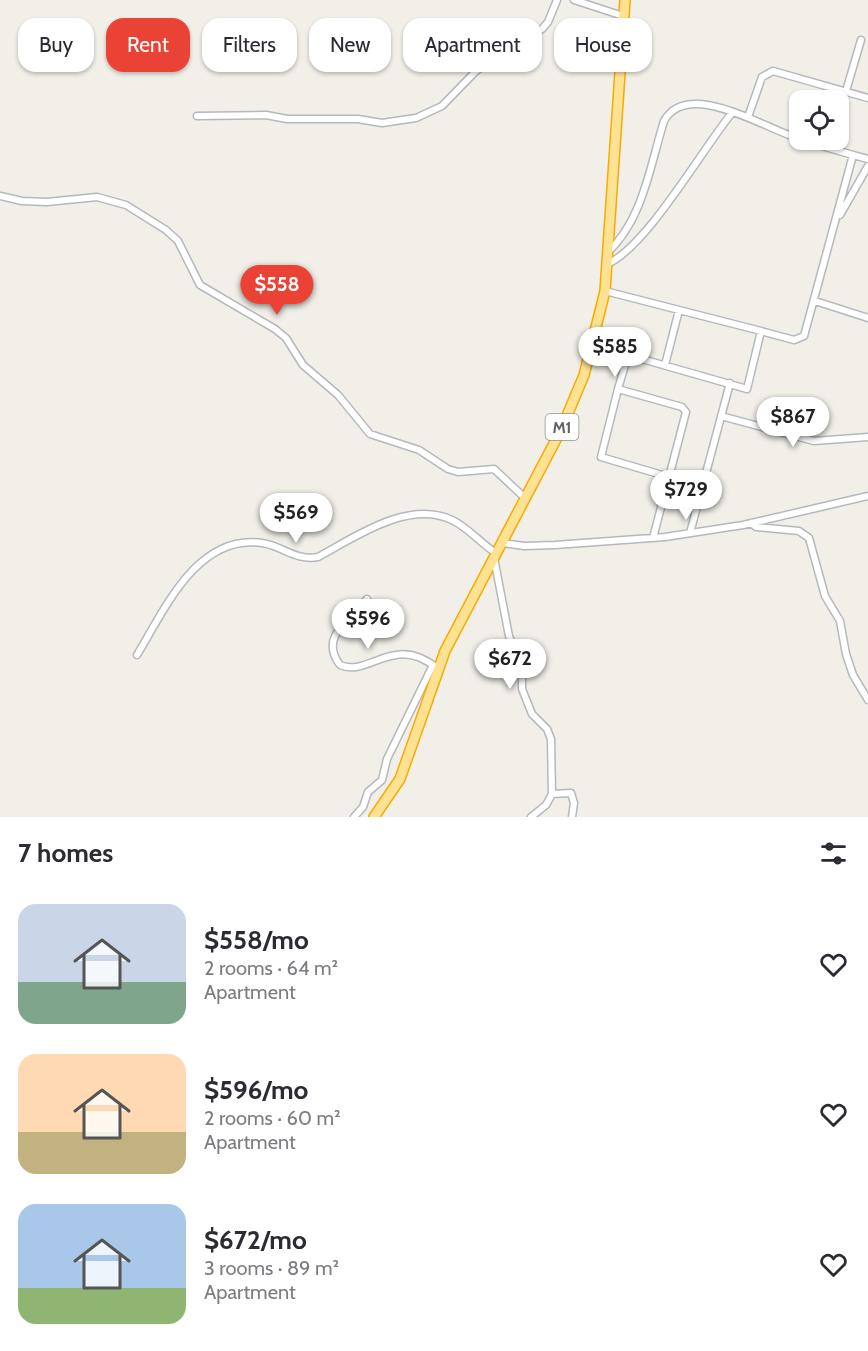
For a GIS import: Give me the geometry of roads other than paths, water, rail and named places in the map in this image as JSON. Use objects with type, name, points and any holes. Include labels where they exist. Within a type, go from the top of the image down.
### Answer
[{"type":"highway","name":"M1","points":[[374,817],[400,779],[436,667],[573,403],[593,345],[605,291],[625,0]]},
{"type":"street","points":[[197,116],[266,115],[287,119],[358,119],[396,123],[430,113],[442,106],[476,70],[542,29],[548,22],[557,0]]},
{"type":"street","points":[[574,0],[623,16]]},
{"type":"street","points":[[847,90],[861,40]]},
{"type":"street","points":[[748,117],[760,81],[768,72],[778,72],[839,90]]},
{"type":"street","points":[[849,93],[868,98]]},
{"type":"street","points":[[607,253],[625,235],[637,212],[669,112],[688,103],[748,117],[789,134]]},
{"type":"street","points":[[607,264],[625,252],[658,214],[694,169],[716,132],[732,113]]},
{"type":"street","points":[[839,150],[868,159]]},
{"type":"street","points":[[605,291],[794,340],[800,339],[804,336],[814,302],[853,154]]},
{"type":"street","points":[[835,224],[868,166]]},
{"type":"street","points":[[0,196],[22,201],[47,202],[97,197],[126,205],[145,215],[178,242],[200,285],[275,329],[286,338],[303,365],[338,395],[370,434],[419,450],[448,469],[458,471],[494,469],[501,473],[525,498]]},
{"type":"street","points":[[814,302],[868,318]]},
{"type":"street","points":[[665,365],[679,309]]},
{"type":"street","points":[[593,345],[747,389],[761,331]]},
{"type":"street","points":[[628,355],[601,457],[669,477]]},
{"type":"street","points":[[690,532],[730,383]]},
{"type":"street","points":[[618,389],[682,407],[686,412],[687,419],[653,538]]},
{"type":"street","points":[[721,416],[814,441],[868,437]]},
{"type":"street","points":[[502,543],[545,546],[653,538],[751,523],[868,496]]},
{"type":"street","points":[[137,655],[184,578],[212,554],[229,546],[262,543],[294,557],[308,559],[318,557],[393,520],[433,515],[462,525],[495,555],[509,636],[522,669],[522,689],[532,714],[547,729],[551,739],[552,794],[546,805],[531,817]]},
{"type":"street","points":[[751,523],[756,527],[799,531],[809,538],[825,596],[840,621],[846,654],[853,675],[868,700]]},
{"type":"street","points":[[354,817],[363,807],[368,792],[382,780],[387,759],[436,667],[419,656],[399,654],[358,665],[340,665],[332,648],[334,636],[343,622],[355,614],[367,599]]},
{"type":"street","points":[[552,794],[571,793],[574,803],[572,817]]}]
